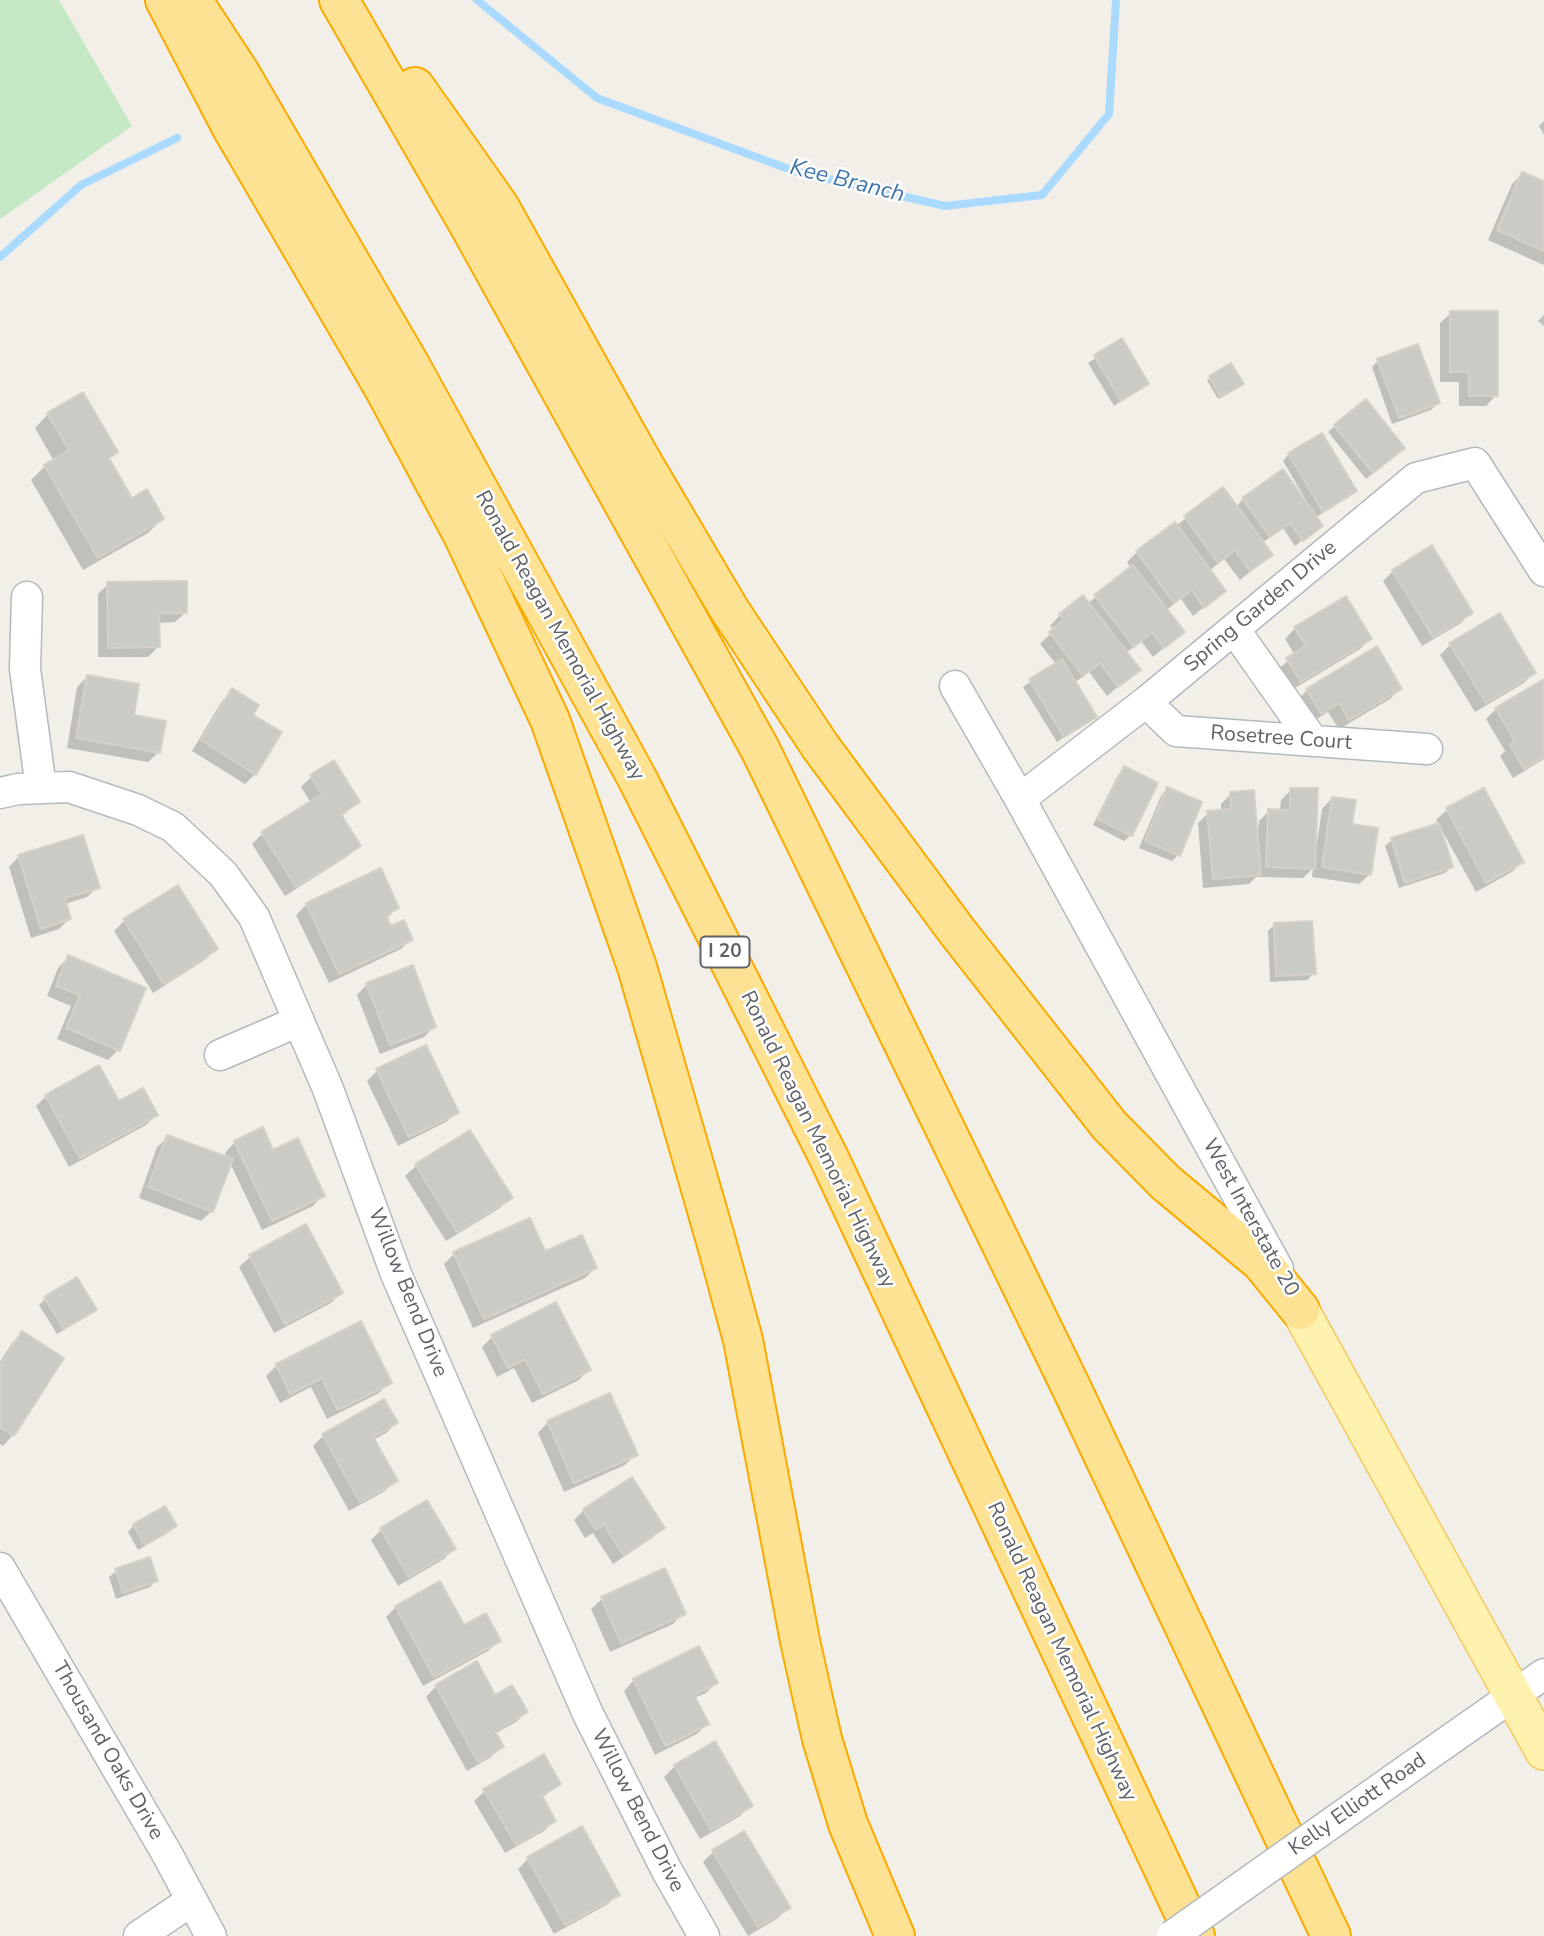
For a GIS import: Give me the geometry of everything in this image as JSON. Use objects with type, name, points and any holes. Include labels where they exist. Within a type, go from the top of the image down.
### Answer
[{"type":"highway","points":[[165,0],[232,128],[385,390],[463,536],[550,720],[636,967],[712,1228],[743,1340],[800,1641],[822,1739],[848,1824],[895,1936]]},
{"type":"highway","name":"Ronald Reagan Memorial Highway","points":[[192,0],[240,73],[410,365],[637,778],[829,1158],[1195,1936]]},
{"type":"highway","points":[[339,0],[476,237],[760,750],[1070,1385],[1331,1936]]},
{"type":"highway","points":[[354,0],[499,206],[641,460],[716,586],[820,746],[957,930],[1109,1125],[1165,1182],[1261,1262],[1300,1310]]},
{"type":"main road","name":"West Interstate 20","points":[[1300,1310],[1544,1751]]},
{"type":"street","name":"Spring Garden Drive","points":[[1020,799],[1146,702],[1416,478],[1475,463],[1544,571]]},
{"type":"street","points":[[27,597],[25,668],[41,788]]},
{"type":"street","points":[[1234,629],[1313,741]]},
{"type":"street","name":"West Interstate 20","points":[[955,686],[1020,799],[1300,1310]]},
{"type":"street","name":"Rosetree Court","points":[[1146,702],[1177,731],[1427,749]]},
{"type":"street","name":"Willow Bend Drive","points":[[0,793],[69,787],[138,810],[173,827],[223,874],[254,917],[328,1089],[396,1274],[582,1702],[666,1869],[704,1936]]},
{"type":"street","points":[[220,1055],[299,1021]]},
{"type":"street","name":"Thousand Oaks Drive","points":[[0,1568],[212,1936]]},
{"type":"street","name":"Kelly Elliott Road","points":[[1172,1936],[1544,1674]]},
{"type":"street","points":[[139,1936],[191,1901]]},
{"type":"green space","points":[[0,0],[59,0],[132,126],[0,219]]},
{"type":"building","points":[[1522,172],[1544,181],[1544,251],[1497,230]]},
{"type":"building","points":[[1450,311],[1498,311],[1498,396],[1469,396],[1469,372],[1450,372]]},
{"type":"building","points":[[1122,338],[1149,384],[1121,401],[1094,355]]},
{"type":"building","points":[[1418,344],[1440,403],[1399,418],[1377,359]]},
{"type":"building","points":[[1231,363],[1244,384],[1221,397],[1209,376]]},
{"type":"building","points":[[83,392],[118,452],[109,458],[132,498],[147,489],[164,519],[98,558],[44,465],[69,450],[47,413]]},
{"type":"building","points":[[1366,399],[1405,448],[1373,473],[1334,425]]},
{"type":"building","points":[[1322,433],[1357,491],[1323,512],[1288,453]]},
{"type":"building","points":[[1283,469],[1323,526],[1303,541],[1290,523],[1270,537],[1242,498]]},
{"type":"building","points":[[1223,487],[1273,555],[1250,571],[1235,550],[1218,563],[1184,516]]},
{"type":"building","points":[[1175,522],[1226,591],[1204,608],[1192,590],[1174,603],[1136,551]]},
{"type":"building","points":[[1432,545],[1473,613],[1433,637],[1392,570]]},
{"type":"building","points":[[1133,565],[1185,632],[1164,648],[1152,632],[1134,647],[1094,595]]},
{"type":"building","points":[[187,581],[187,613],[159,613],[160,647],[108,648],[107,582]]},
{"type":"building","points":[[1083,595],[1141,670],[1118,687],[1100,663],[1083,676],[1049,632],[1064,620],[1059,614]]},
{"type":"building","points":[[1346,596],[1372,639],[1301,682],[1286,658],[1306,646],[1294,627]]},
{"type":"building","points":[[1500,613],[1536,673],[1486,703],[1449,643]]},
{"type":"building","points":[[1377,646],[1402,689],[1349,720],[1339,703],[1321,714],[1306,689]]},
{"type":"building","points":[[1062,659],[1097,717],[1064,737],[1029,679]]},
{"type":"building","points":[[87,675],[139,684],[134,715],[166,721],[160,753],[76,738]]},
{"type":"building","points":[[1544,679],[1544,757],[1524,769],[1510,745],[1515,741],[1495,708]]},
{"type":"building","points":[[232,688],[259,705],[253,715],[282,732],[256,775],[201,740]]},
{"type":"building","points":[[334,760],[360,802],[341,814],[361,846],[296,887],[261,832],[322,794],[310,775]]},
{"type":"building","points":[[1124,766],[1158,783],[1132,836],[1098,819]]},
{"type":"building","points":[[1167,787],[1202,802],[1180,856],[1145,841]]},
{"type":"building","points":[[1290,788],[1318,788],[1315,869],[1266,867],[1268,809],[1290,810]]},
{"type":"building","points":[[1484,788],[1524,862],[1486,883],[1446,808]]},
{"type":"building","points":[[1254,790],[1261,875],[1213,879],[1207,811],[1231,809],[1230,792]]},
{"type":"building","points":[[1332,797],[1356,800],[1352,824],[1378,828],[1371,875],[1322,867]]},
{"type":"building","points":[[1439,823],[1453,867],[1405,883],[1391,838]]},
{"type":"building","points":[[83,835],[100,888],[65,898],[71,919],[41,929],[18,855]]},
{"type":"building","points":[[381,868],[399,908],[386,915],[391,926],[404,920],[413,940],[339,974],[306,903]]},
{"type":"building","points":[[178,885],[218,949],[164,984],[123,919]]},
{"type":"building","points":[[1312,921],[1316,974],[1276,976],[1274,923]]},
{"type":"building","points":[[68,955],[146,988],[120,1051],[66,1028],[80,995],[56,986]]},
{"type":"building","points":[[413,965],[436,1027],[390,1045],[366,983]]},
{"type":"building","points":[[426,1045],[459,1113],[409,1137],[376,1069]]},
{"type":"building","points":[[99,1065],[119,1101],[143,1088],[158,1115],[80,1158],[45,1095]]},
{"type":"building","points":[[263,1127],[273,1150],[298,1138],[325,1196],[272,1221],[234,1141]]},
{"type":"building","points":[[470,1130],[513,1198],[457,1232],[415,1164]]},
{"type":"building","points":[[167,1135],[233,1159],[213,1212],[148,1187]]},
{"type":"building","points":[[530,1218],[545,1251],[582,1235],[597,1268],[484,1319],[453,1252]]},
{"type":"building","points":[[306,1224],[343,1293],[285,1324],[249,1255]]},
{"type":"building","points":[[77,1277],[97,1310],[64,1329],[44,1297]]},
{"type":"building","points":[[556,1302],[591,1370],[543,1394],[525,1359],[508,1368],[491,1335]]},
{"type":"building","points":[[361,1321],[392,1383],[338,1410],[322,1378],[290,1394],[276,1364]]},
{"type":"building","points":[[22,1331],[64,1358],[14,1436],[0,1427],[0,1366]]},
{"type":"building","points":[[610,1393],[638,1455],[574,1483],[547,1421]]},
{"type":"building","points":[[384,1399],[398,1423],[373,1437],[398,1481],[360,1502],[322,1434]]},
{"type":"building","points":[[632,1477],[665,1528],[623,1555],[604,1524],[596,1530],[583,1509]]},
{"type":"building","points":[[427,1500],[456,1549],[409,1577],[380,1528]]},
{"type":"building","points":[[165,1506],[177,1526],[145,1545],[133,1524]]},
{"type":"building","points":[[150,1557],[158,1581],[123,1593],[115,1569]]},
{"type":"building","points":[[665,1568],[686,1614],[621,1643],[601,1597]]},
{"type":"building","points":[[440,1581],[464,1625],[486,1613],[501,1641],[434,1677],[395,1606]]},
{"type":"building","points":[[699,1646],[718,1683],[694,1695],[709,1724],[666,1746],[633,1679]]},
{"type":"building","points":[[477,1661],[495,1695],[512,1685],[528,1712],[495,1731],[504,1747],[478,1762],[435,1685]]},
{"type":"building","points":[[715,1741],[753,1806],[711,1830],[674,1765]]},
{"type":"building","points":[[544,1754],[561,1784],[542,1796],[556,1821],[516,1845],[483,1789]]},
{"type":"building","points":[[582,1826],[620,1895],[565,1925],[527,1857]]},
{"type":"building","points":[[744,1831],[791,1908],[758,1927],[712,1850]]},
{"type":"waterway","name":"Kee Branch","points":[[477,0],[597,98],[794,171],[945,206],[1042,195],[1109,114],[1116,0]]},
{"type":"waterway","name":"Kee Branch","points":[[0,257],[81,185],[177,138]]}]
